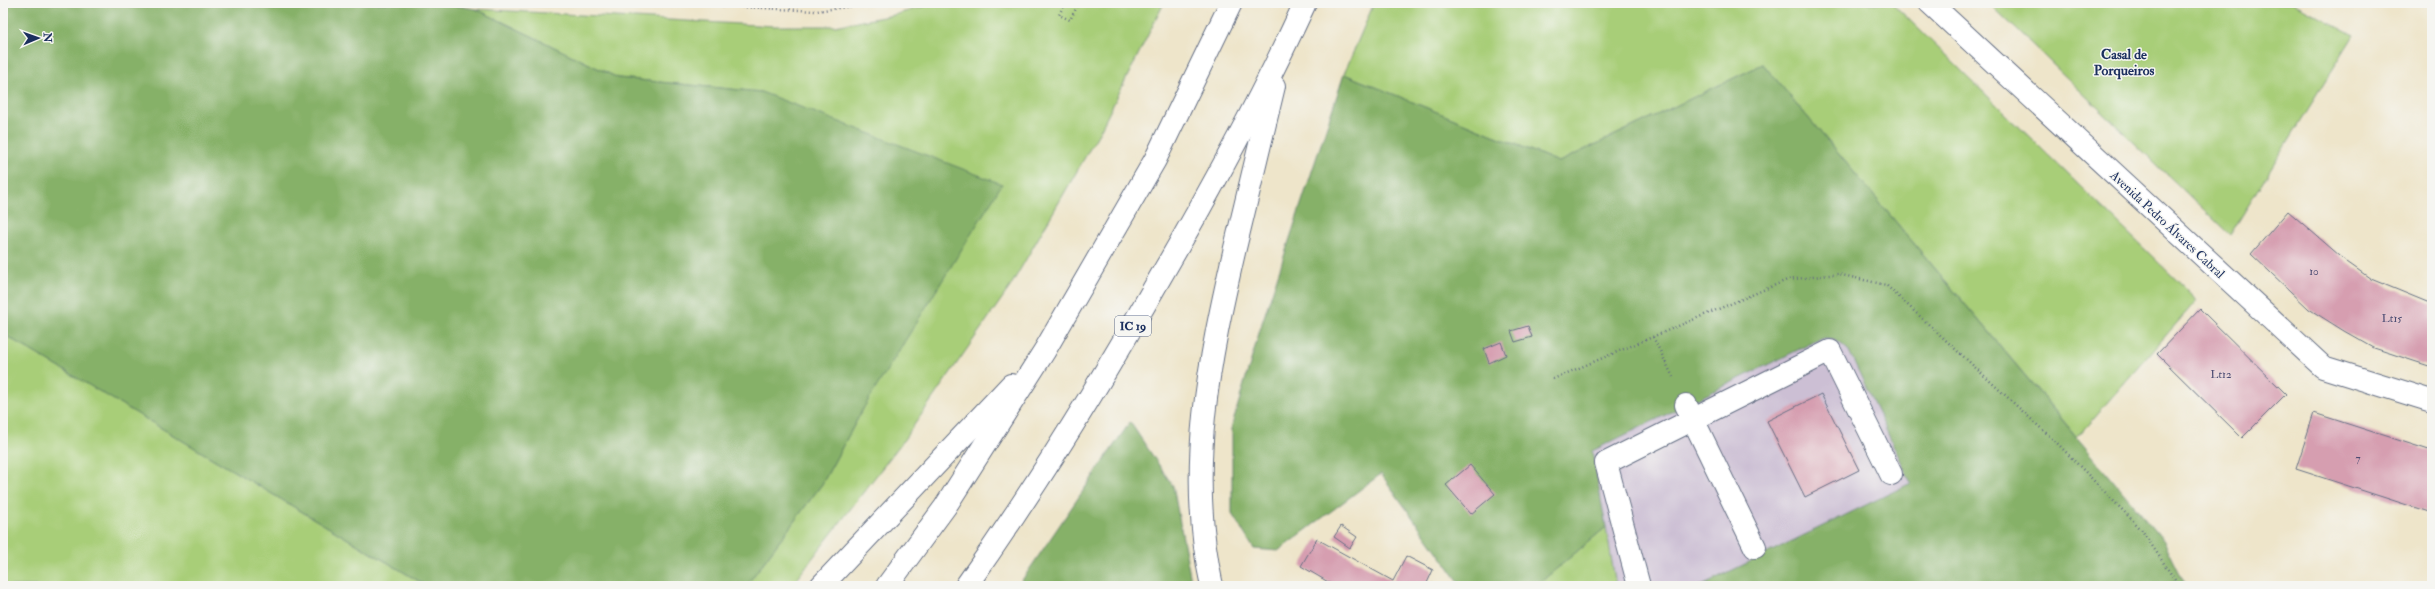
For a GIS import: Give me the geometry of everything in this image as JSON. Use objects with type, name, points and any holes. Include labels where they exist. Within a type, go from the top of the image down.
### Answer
[{"type":"main road","points":[[887,586],[945,507],[1045,350],[1155,160],[1231,3]]},
{"type":"main road","name":"IC 19","points":[[966,586],[1099,385],[1202,206],[1281,56],[1305,3]]},
{"type":"main road","name":"Avenida Pedro Álvares Cabral","points":[[1930,3],[2323,367],[2432,401]]},
{"type":"main road","points":[[1212,586],[1201,506],[1201,434],[1210,363],[1281,56]]},
{"type":"main road","points":[[821,586],[1045,350]]},
{"type":"main road","points":[[1639,586],[1606,463],[1690,412],[1830,351],[1891,474]]},
{"type":"main road","points":[[1690,412],[1755,548]]},
{"type":"path","points":[[670,3],[816,11],[878,3]]},
{"type":"path","points":[[1065,3],[1059,15],[1070,20],[1079,3]]},
{"type":"path","points":[[1553,379],[1787,280],[1838,274],[1886,285],[2058,444],[2130,517],[2141,529],[2179,586]]},
{"type":"path","points":[[1653,337],[1690,412]]},
{"type":"shaded area","points":[[1830,337],[1841,343],[1849,351],[1911,483],[1700,586],[1616,586],[1592,451],[1818,340]]},
{"type":"green space","points":[[3,3],[440,3],[476,9],[618,78],[761,92],[1002,184],[863,409],[822,484],[746,586],[427,586],[3,334]]},
{"type":"green space","points":[[936,3],[1164,3],[1099,133],[1010,287],[903,441],[791,586],[746,586],[822,484],[863,409],[761,92],[618,78],[476,9],[774,26],[835,26],[894,15]]},
{"type":"green space","points":[[1374,3],[1892,3],[2197,300],[2077,437],[1763,64],[1559,162],[1344,74]]},
{"type":"green space","points":[[1989,3],[2293,3],[2354,35],[2230,235]]},
{"type":"green space","points":[[1763,64],[2164,541],[2186,586],[1700,586],[1911,483],[1849,351],[1838,342],[1827,339],[1818,340],[1592,451],[1606,527],[1536,586],[1462,586],[1381,474],[1278,551],[1254,549],[1232,514],[1232,425],[1262,323],[1344,74],[1559,162]]},
{"type":"green space","points":[[3,334],[427,586],[307,586],[284,584],[266,586],[3,586]]},
{"type":"green space","points":[[1130,422],[1173,486],[1192,586],[1018,586]]},
{"type":"green space","points":[[1606,527],[1616,586],[1536,586]]},
{"type":"building","points":[[2288,211],[2347,262],[2371,279],[2432,304],[2432,367],[2374,348],[2344,331],[2309,309],[2251,254]]},
{"type":"building","points":[[2200,309],[2286,394],[2242,438],[2157,354]]},
{"type":"building","points":[[1528,326],[1532,337],[1515,342],[1511,331]]},
{"type":"building","points":[[1501,342],[1506,355],[1489,363],[1484,349]]},
{"type":"building","points":[[1821,394],[1859,470],[1805,497],[1767,421]]},
{"type":"building","points":[[2314,413],[2432,451],[2432,513],[2296,469]]},
{"type":"building","points":[[1470,465],[1495,494],[1471,514],[1446,485]]},
{"type":"building","points":[[1341,526],[1357,537],[1350,548],[1334,537]]},
{"type":"building","points":[[1317,539],[1393,581],[1406,556],[1433,570],[1427,583],[1430,585],[1432,583],[1437,586],[1335,586],[1301,566]]},
{"type":"district","name":"Casal de Porqueiros","points":[[2124,62]]}]
